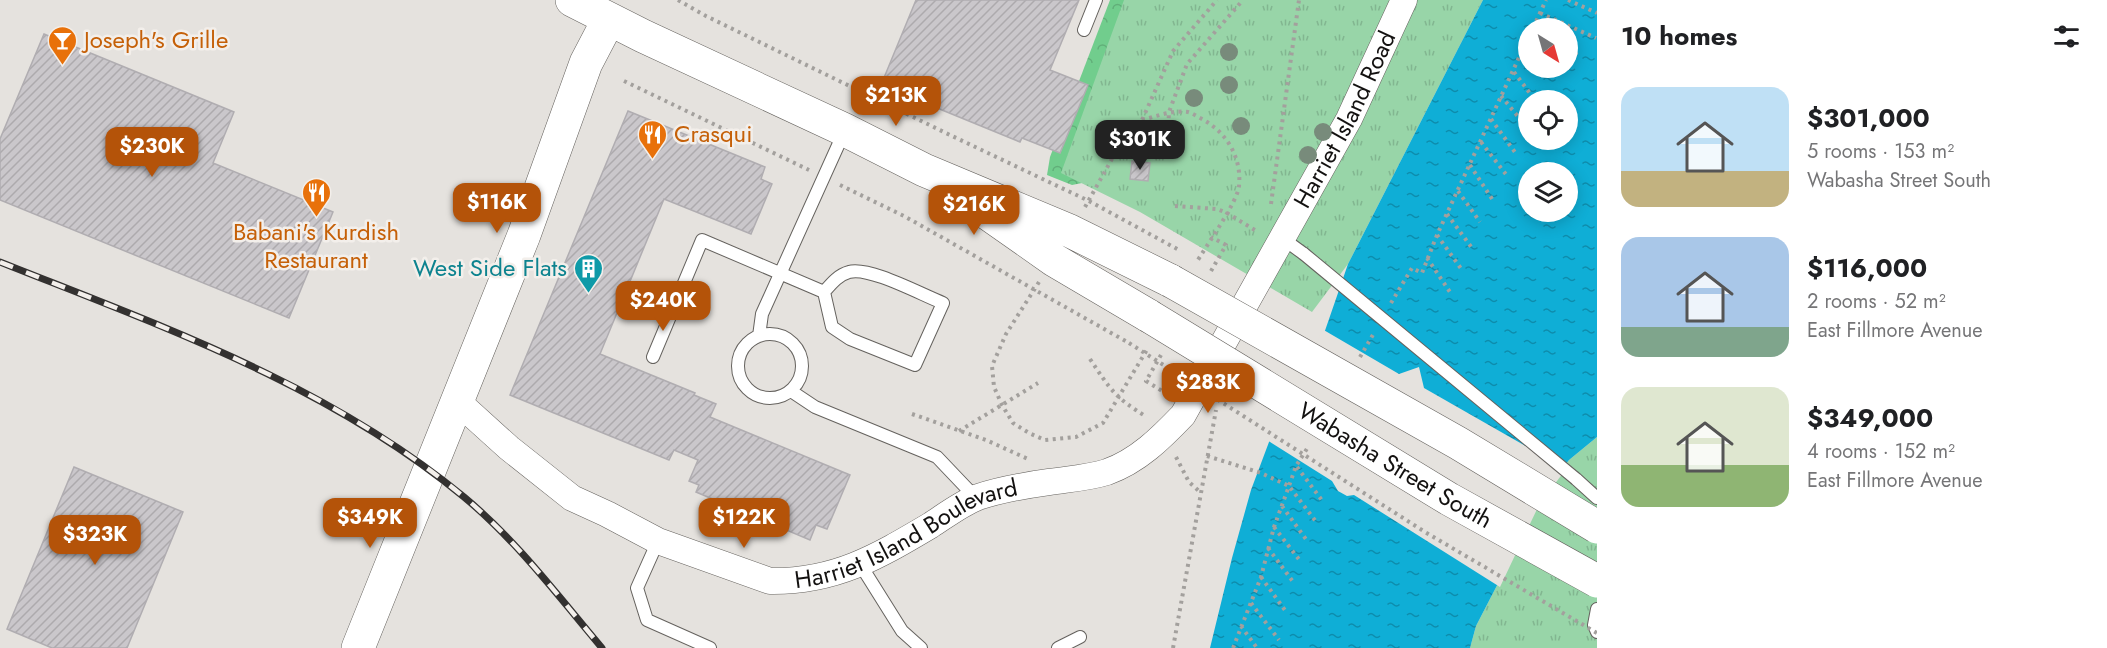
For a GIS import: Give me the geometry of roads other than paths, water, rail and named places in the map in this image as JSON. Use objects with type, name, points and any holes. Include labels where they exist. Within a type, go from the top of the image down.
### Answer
[{"type":"main road","name":"Wabasha Street South","points":[[572,0],[613,9],[924,170],[1071,231],[1177,266],[1458,443],[1597,527]]},
{"type":"main road","points":[[358,648],[524,235],[586,63],[613,9]]},
{"type":"main road","name":"Wabasha Street South","points":[[924,170],[1054,260],[1449,499],[1597,581]]},
{"type":"street","name":"Harriet Island Road","points":[[1269,232],[1349,119],[1404,0]]},
{"type":"street","name":"Harriet Island Boulevard","points":[[457,401],[509,448],[572,498],[658,542],[770,581],[790,582],[811,579],[838,572],[880,556],[976,498],[1108,471],[1131,460],[1158,442],[1151,424],[1183,415],[1269,232]]},
{"type":"lane","points":[[1084,30],[1095,0]]},
{"type":"lane","points":[[759,336],[762,314],[846,130]]},
{"type":"lane","points":[[1269,232],[1304,254],[1597,498]]},
{"type":"lane","points":[[652,357],[702,240],[824,292]]},
{"type":"lane","points":[[851,271],[865,271],[943,303],[915,365],[850,339],[832,327],[824,292],[838,276],[851,271]]},
{"type":"lane","points":[[770,334],[791,341],[802,360],[802,371],[798,382],[783,396],[762,398],[745,387],[740,378],[739,358],[743,348],[759,336],[770,334]]},
{"type":"lane","points":[[791,390],[815,407],[936,457],[976,498]]},
{"type":"lane","points":[[658,542],[637,588],[647,620],[704,647]]},
{"type":"lane","points":[[860,564],[902,631],[921,648]]},
{"type":"lane","points":[[1597,609],[1594,625],[1597,632]]},
{"type":"lane","points":[[1058,648],[1080,638]]},
{"type":"water","points":[[1483,0],[1597,0],[1597,437],[1569,460],[1536,503],[1476,626],[1470,648],[1210,648],[1251,490],[1275,426],[1319,348],[1348,264]]},
{"type":"railway","points":[[0,262],[242,361],[357,422],[412,457],[464,497],[502,532],[602,648]]},
{"type":"place","name":"Joseph's Grille","points":[[63,66]]},
{"type":"place","name":"Crasqui","points":[[653,160]]},
{"type":"place","name":"Babani's Kurdish Restaurant","points":[[316,218]]},
{"type":"place","name":"West Side Flats","points":[[588,294]]}]
